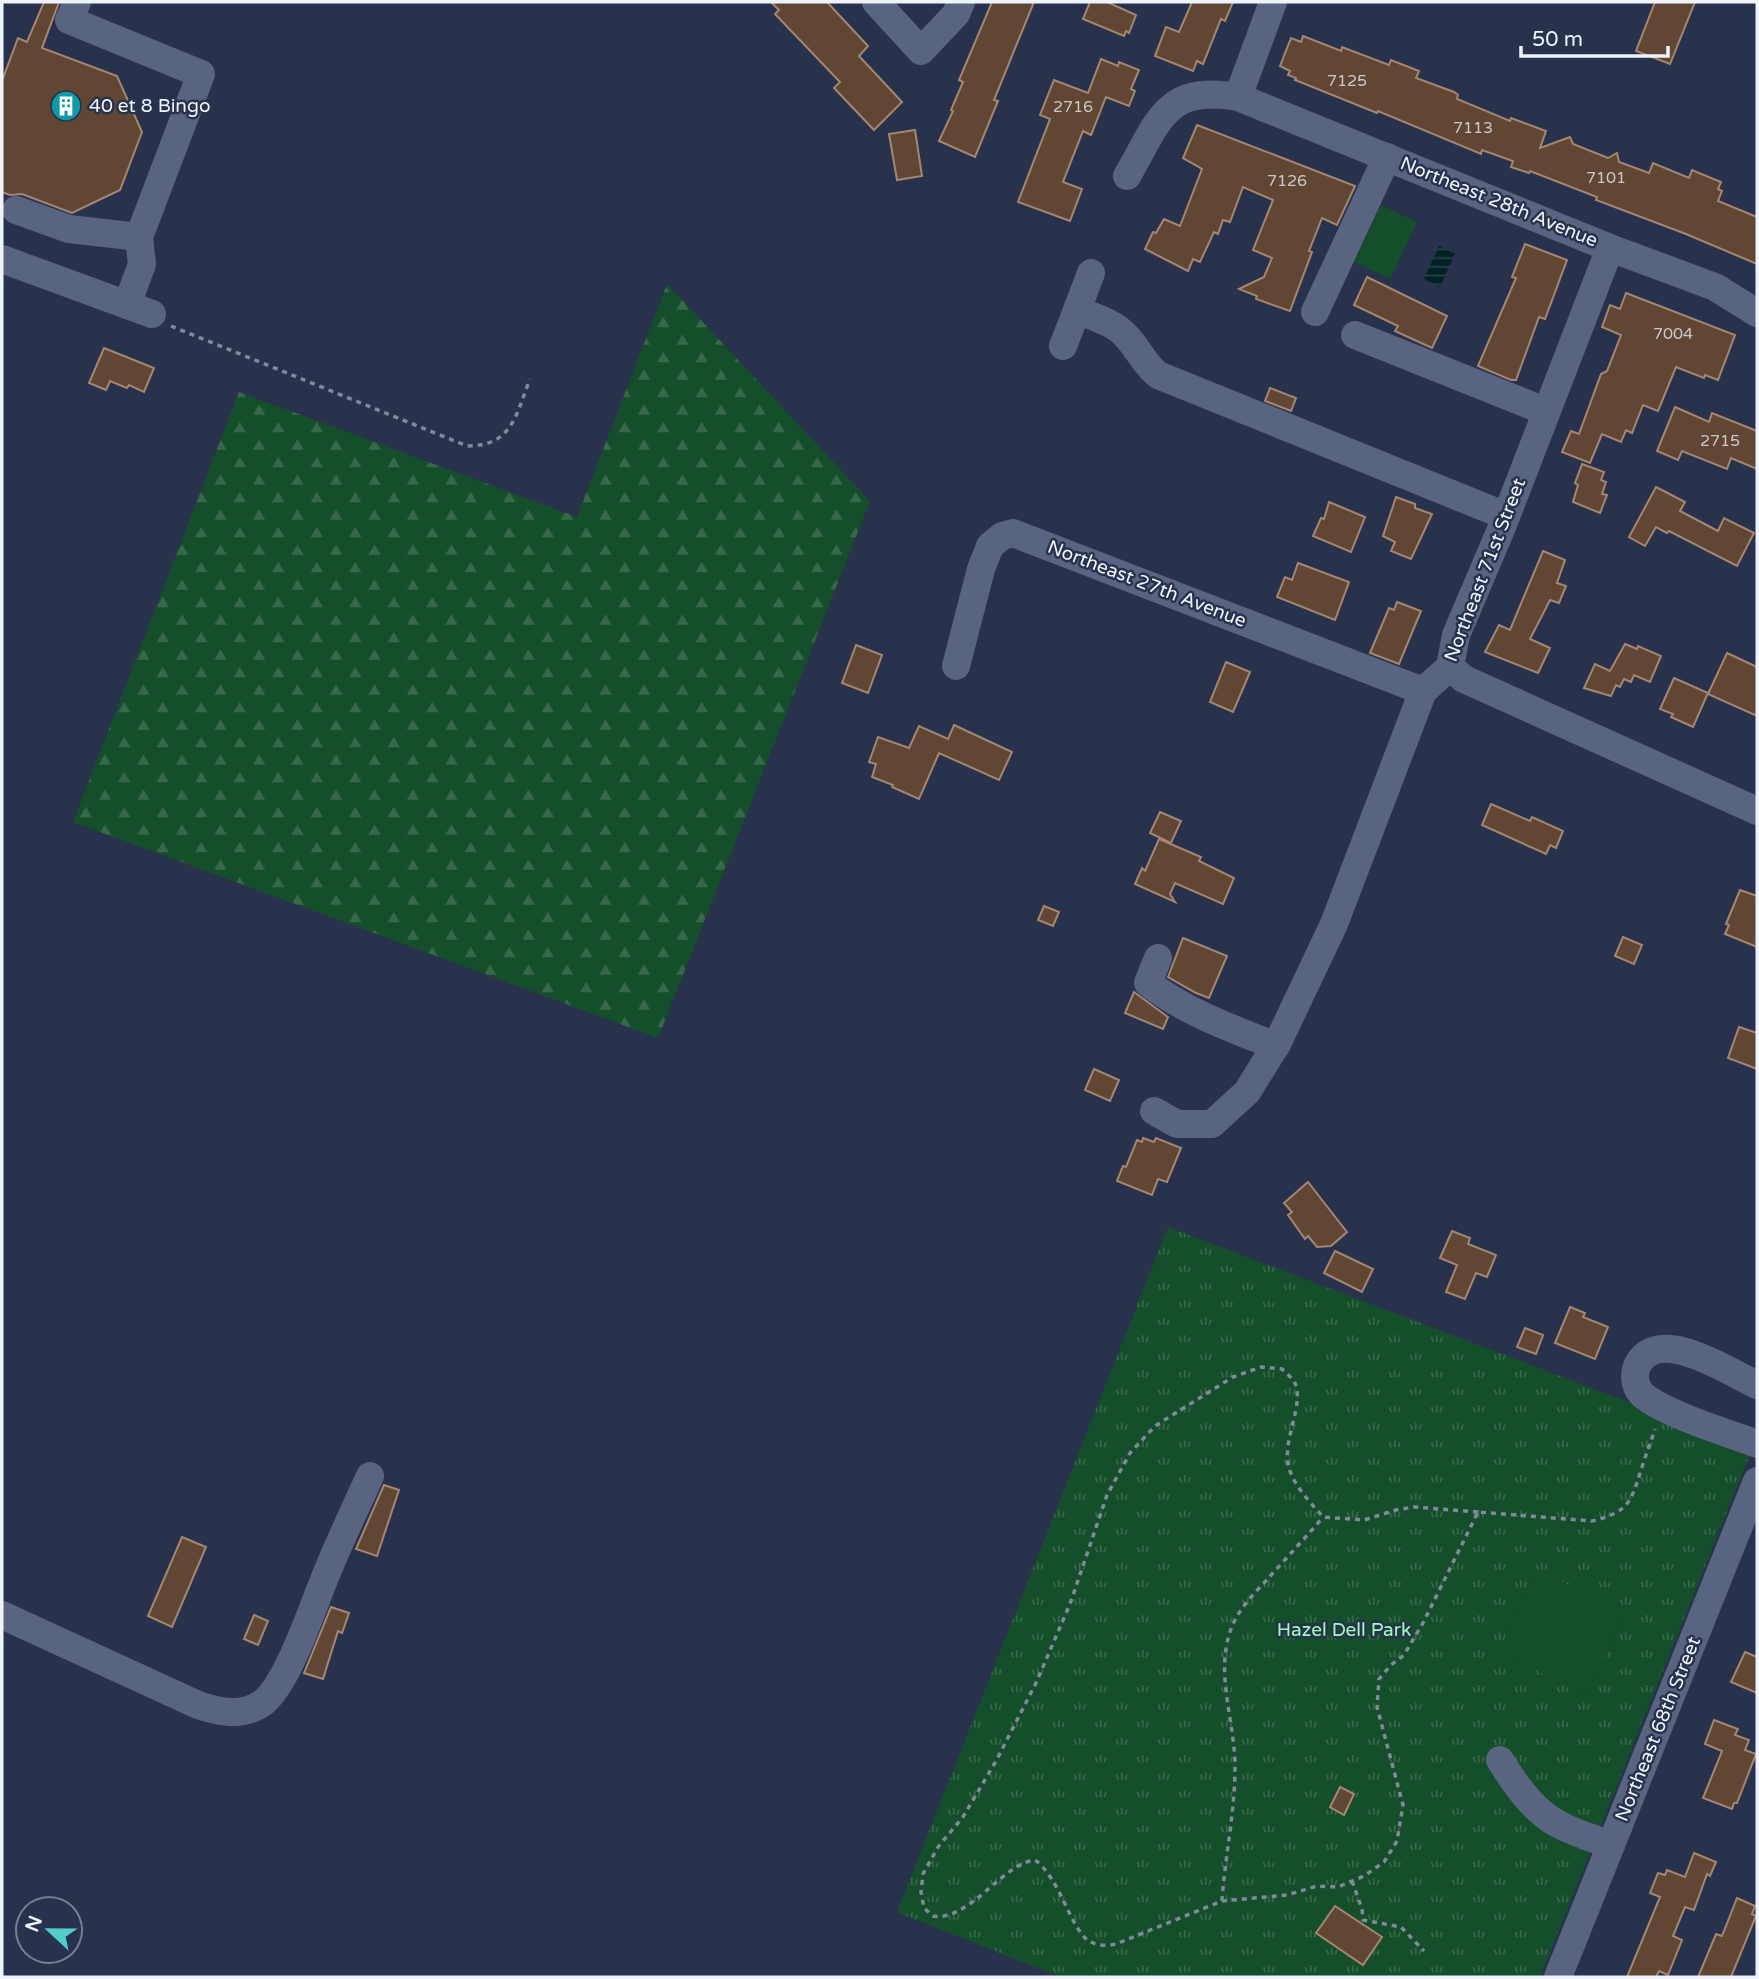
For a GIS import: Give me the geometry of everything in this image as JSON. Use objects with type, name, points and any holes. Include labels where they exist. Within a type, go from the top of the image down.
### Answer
[{"type":"street","points":[[2,259],[139,309],[142,264],[139,237],[201,74],[69,20],[77,2]]},
{"type":"street","points":[[876,2],[921,51],[956,14],[961,2]]},
{"type":"street","points":[[1238,97],[1273,2]]},
{"type":"street","name":"Northeast 28th Avenue","points":[[1127,176],[1165,112],[1176,101],[1214,93],[1238,97],[1610,248],[1715,286],[1757,313]]},
{"type":"street","points":[[1315,312],[1387,157]]},
{"type":"street","points":[[16,210],[69,229],[139,237]]},
{"type":"street","name":"Northeast 71st Street","points":[[1154,1111],[1177,1125],[1212,1124],[1247,1092],[1276,1046],[1334,924],[1423,691],[1450,667],[1456,635],[1506,516],[1610,248]]},
{"type":"street","points":[[1063,346],[1091,273]]},
{"type":"street","points":[[1077,310],[1119,329],[1128,337],[1149,368],[1167,380],[1506,516]]},
{"type":"street","points":[[1355,335],[1545,411]]},
{"type":"street","name":"Northeast 27th Avenue","points":[[956,666],[981,569],[990,546],[1002,536],[1013,533],[1423,691]]},
{"type":"street","points":[[1450,667],[1464,679],[1757,811]]},
{"type":"street","points":[[1158,958],[1148,983],[1163,994],[1236,1030],[1276,1046]]},
{"type":"street","points":[[1757,1385],[1691,1353],[1650,1353],[1640,1362],[1635,1373],[1635,1380],[1644,1396],[1663,1407],[1757,1444]]},
{"type":"street","points":[[2,1615],[218,1712],[237,1713],[260,1705],[276,1691],[285,1674],[328,1568],[370,1476]]},
{"type":"street","name":"Northeast 68th Street","points":[[1559,1977],[1757,1481]]},
{"type":"street","points":[[1500,1760],[1515,1784],[1542,1814],[1571,1830],[1611,1845]]},
{"type":"path","points":[[139,309],[202,340],[467,446],[495,442],[508,430],[530,379]]},
{"type":"path","points":[[1478,1512],[1423,1623],[1404,1655],[1391,1665],[1380,1679],[1377,1707],[1403,1805],[1396,1841],[1384,1862],[1364,1876],[1338,1887],[1317,1886],[1287,1895],[1222,1900],[1116,1944],[1104,1946],[1088,1941],[1049,1873],[1035,1860],[1021,1864],[980,1896],[950,1914],[940,1917],[929,1915],[924,1909],[921,1892],[923,1874],[937,1847],[963,1817],[996,1761],[1036,1683],[1070,1604],[1107,1495],[1130,1453],[1155,1426],[1233,1377],[1261,1367],[1282,1369],[1294,1381],[1298,1397],[1287,1443],[1289,1468],[1304,1495],[1323,1517],[1364,1520],[1414,1507],[1478,1512],[1592,1521],[1609,1517],[1623,1508],[1635,1493],[1663,1407]]},
{"type":"path","points":[[1222,1900],[1225,1861],[1233,1819],[1235,1764],[1226,1694],[1224,1657],[1227,1640],[1244,1605],[1323,1517]]},
{"type":"path","points":[[1352,1881],[1363,1920],[1401,1927],[1424,1951]]},
{"type":"green space","points":[[1381,205],[1417,222],[1390,279],[1354,262]]},
{"type":"green space","points":[[667,284],[870,501],[658,1038],[73,822],[239,392],[577,517]]},
{"type":"green space","name":"Hazel Dell Park","points":[[1168,1227],[1752,1449],[1540,1977],[1060,1977],[897,1912]]},
{"type":"green space","points":[[1537,1569],[1625,1613],[1586,1697],[1518,1660],[1506,1646],[1506,1634]]},
{"type":"shaded area","points":[[1439,246],[1455,254],[1440,287],[1424,279]]},
{"type":"building","name":"40 et 8 Bingo","points":[[44,2],[59,2],[42,48],[117,76],[142,132],[120,190],[72,213],[22,194],[10,195],[2,192],[2,81],[18,38],[27,42]]},
{"type":"building","points":[[771,2],[827,2],[868,46],[859,56],[902,102],[874,130],[834,88],[840,82],[775,14],[779,10]]},
{"type":"building","points":[[992,2],[1034,2],[994,100],[998,101],[975,157],[939,141],[963,82],[959,80]]},
{"type":"building","points":[[1090,2],[1107,2],[1136,15],[1129,33],[1126,31],[1124,36],[1083,19]]},
{"type":"building","points":[[1192,2],[1233,2],[1225,21],[1221,19],[1203,64],[1197,61],[1193,71],[1155,56],[1166,27],[1179,32]]},
{"type":"building","points":[[1655,2],[1695,2],[1670,64],[1636,51]]},
{"type":"building","points":[[1303,36],[1389,65],[1391,60],[1419,71],[1416,78],[1454,92],[1458,95],[1457,99],[1510,121],[1511,118],[1546,131],[1540,148],[1570,137],[1573,144],[1608,158],[1617,153],[1619,162],[1649,173],[1653,163],[1689,178],[1692,170],[1721,182],[1718,189],[1722,191],[1718,201],[1757,217],[1757,264],[1596,200],[1597,197],[1530,171],[1529,173],[1511,167],[1513,161],[1482,150],[1481,154],[1295,80],[1296,78],[1288,75],[1290,71],[1280,66],[1291,38],[1301,42]]},
{"type":"building","points":[[1101,59],[1118,66],[1119,62],[1139,70],[1131,89],[1135,91],[1129,106],[1106,97],[1091,135],[1083,131],[1063,182],[1082,189],[1070,221],[1018,202],[1050,119],[1040,115],[1054,80],[1088,93]]},
{"type":"building","points":[[1197,125],[1355,186],[1337,225],[1322,218],[1290,311],[1256,299],[1257,296],[1239,289],[1264,277],[1272,258],[1253,250],[1273,200],[1243,187],[1230,222],[1223,220],[1218,234],[1214,232],[1200,262],[1193,259],[1188,271],[1145,249],[1153,232],[1156,233],[1164,219],[1180,226],[1202,169],[1183,158]]},
{"type":"building","points":[[915,130],[922,176],[897,180],[889,134]]},
{"type":"building","points":[[1525,244],[1567,260],[1545,319],[1539,317],[1516,380],[1511,380],[1478,366],[1516,278],[1512,277]]},
{"type":"building","points":[[1367,277],[1447,316],[1432,348],[1395,331],[1398,326],[1354,305]]},
{"type":"building","points":[[1626,293],[1735,335],[1718,380],[1705,375],[1704,378],[1676,367],[1658,411],[1643,405],[1632,433],[1626,430],[1621,442],[1602,434],[1590,463],[1562,452],[1571,431],[1579,434],[1601,374],[1607,371],[1621,335],[1602,327],[1610,305],[1620,309]]},
{"type":"building","points":[[104,348],[154,368],[144,392],[110,381],[106,390],[89,383]]},
{"type":"building","points":[[1270,388],[1296,398],[1291,411],[1265,401]]},
{"type":"building","points":[[1675,407],[1709,422],[1712,413],[1757,431],[1757,469],[1731,458],[1727,469],[1682,451],[1678,460],[1657,451]]},
{"type":"building","points":[[1582,464],[1604,472],[1601,480],[1606,482],[1602,494],[1607,495],[1600,513],[1573,502],[1578,485],[1575,483]]},
{"type":"building","points":[[1656,487],[1685,502],[1680,511],[1718,531],[1724,518],[1754,533],[1737,566],[1656,527],[1645,546],[1629,537]]},
{"type":"building","points":[[1396,497],[1432,514],[1411,559],[1391,551],[1395,542],[1383,536]]},
{"type":"building","points":[[1329,502],[1365,517],[1351,552],[1313,536],[1321,518],[1324,519]]},
{"type":"building","points":[[1543,551],[1565,560],[1557,583],[1566,586],[1559,603],[1550,600],[1530,639],[1550,648],[1538,673],[1485,652],[1499,625],[1510,630]]},
{"type":"building","points":[[1298,563],[1349,582],[1335,620],[1277,597],[1285,577],[1292,580]]},
{"type":"building","points":[[1397,602],[1421,611],[1399,664],[1370,653],[1389,608],[1394,610]]},
{"type":"building","points":[[1625,644],[1637,649],[1638,646],[1661,656],[1650,682],[1634,675],[1631,682],[1624,679],[1620,687],[1616,685],[1611,696],[1584,688],[1595,664],[1610,671]]},
{"type":"building","points":[[856,645],[882,655],[868,693],[842,683]]},
{"type":"building","points":[[1727,653],[1757,667],[1757,716],[1708,694]]},
{"type":"building","points":[[1226,662],[1250,672],[1233,712],[1210,702]]},
{"type":"building","points":[[1674,678],[1708,693],[1693,727],[1660,709]]},
{"type":"building","points":[[954,725],[1012,752],[999,780],[939,753],[919,799],[872,777],[876,764],[869,762],[878,737],[909,748],[919,726],[948,739]]},
{"type":"building","points":[[1491,804],[1530,821],[1532,817],[1563,831],[1556,848],[1550,845],[1546,854],[1482,825]]},
{"type":"building","points":[[1160,812],[1181,821],[1171,843],[1150,833]]},
{"type":"building","points":[[1159,839],[1201,857],[1199,861],[1234,878],[1223,904],[1175,883],[1170,894],[1175,902],[1135,884],[1142,868],[1145,871]]},
{"type":"building","points":[[1740,890],[1757,896],[1757,947],[1725,934],[1729,925],[1726,924]]},
{"type":"building","points":[[1044,906],[1059,912],[1053,926],[1038,920]]},
{"type":"building","points":[[1623,937],[1642,945],[1634,964],[1615,956]]},
{"type":"building","points":[[1183,938],[1227,956],[1209,998],[1168,977]]},
{"type":"building","points":[[1134,992],[1168,1017],[1163,1029],[1125,1013]]},
{"type":"building","points":[[1739,1027],[1757,1033],[1757,1069],[1728,1058]]},
{"type":"building","points":[[1094,1069],[1119,1080],[1110,1101],[1085,1090]]},
{"type":"building","points":[[1143,1138],[1154,1142],[1156,1138],[1181,1148],[1167,1182],[1158,1179],[1152,1195],[1117,1181],[1137,1140],[1142,1142]]},
{"type":"building","points":[[1308,1182],[1347,1232],[1331,1246],[1317,1247],[1308,1236],[1305,1239],[1288,1215],[1292,1212],[1284,1203]]},
{"type":"building","points":[[1452,1231],[1470,1238],[1468,1244],[1496,1255],[1487,1277],[1476,1273],[1465,1299],[1446,1292],[1457,1265],[1440,1258]]},
{"type":"building","points":[[1335,1251],[1373,1269],[1362,1292],[1324,1273]]},
{"type":"building","points":[[1570,1307],[1585,1313],[1583,1317],[1608,1327],[1595,1359],[1555,1343]]},
{"type":"building","points":[[1525,1328],[1543,1335],[1536,1354],[1517,1347]]},
{"type":"building","points":[[384,1485],[399,1490],[377,1556],[356,1549]]},
{"type":"building","points":[[182,1537],[206,1547],[172,1627],[148,1616]]},
{"type":"building","points":[[331,1607],[349,1613],[342,1633],[338,1631],[323,1679],[304,1673]]},
{"type":"building","points":[[254,1615],[268,1621],[258,1645],[244,1639]]},
{"type":"building","points":[[1745,1652],[1757,1657],[1757,1693],[1731,1682]]},
{"type":"building","points":[[1714,1720],[1738,1729],[1735,1735],[1749,1740],[1745,1750],[1756,1754],[1737,1803],[1734,1803],[1732,1809],[1703,1798],[1722,1751],[1705,1744]]},
{"type":"building","points":[[1340,1787],[1354,1794],[1344,1815],[1330,1807]]},
{"type":"building","points":[[1694,1853],[1716,1862],[1710,1876],[1707,1874],[1694,1910],[1685,1907],[1673,1936],[1682,1940],[1668,1975],[1659,1971],[1656,1977],[1627,1977],[1660,1897],[1650,1893],[1658,1873],[1665,1875],[1667,1870],[1685,1877]]},
{"type":"building","points":[[1737,1898],[1755,1906],[1752,1914],[1756,1916],[1731,1977],[1698,1977],[1716,1934],[1722,1936]]},
{"type":"building","points":[[1335,1906],[1382,1937],[1363,1965],[1316,1933]]},
{"type":"place","name":"40 et 8 Bingo","points":[[66,106]]}]
